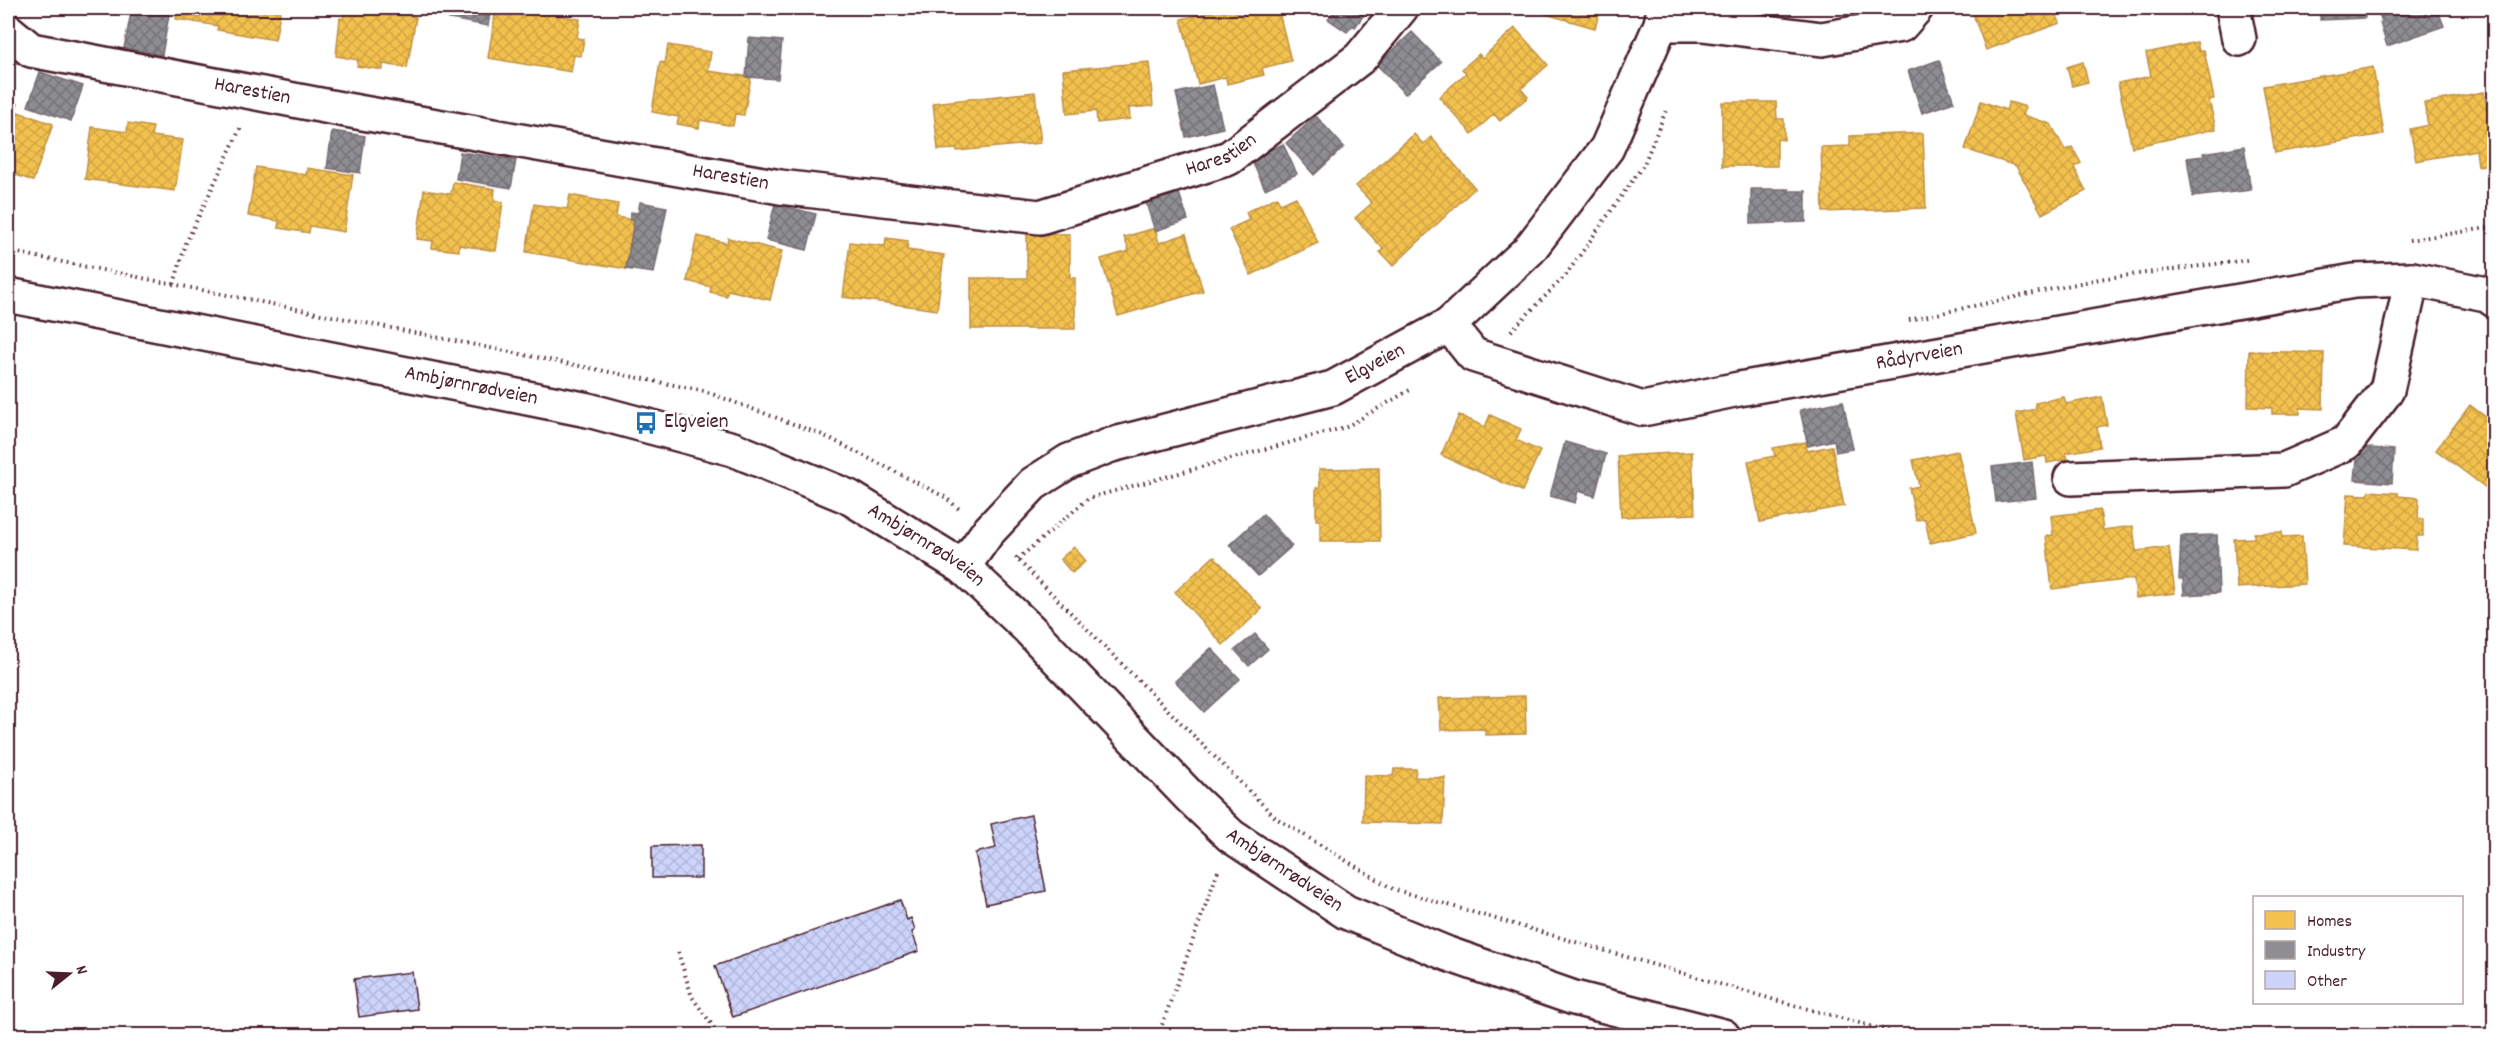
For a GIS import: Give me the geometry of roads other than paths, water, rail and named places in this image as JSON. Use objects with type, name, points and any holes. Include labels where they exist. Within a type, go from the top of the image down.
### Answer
[{"type":"street","name":"Harestien","points":[[8,31],[31,50],[780,187],[1040,217],[1229,158],[1360,58],[1401,8]]},
{"type":"street","points":[[1662,16],[1702,24],[1822,39],[1901,24],[1916,8]]},
{"type":"street","name":"Elgveien","points":[[963,567],[987,533],[1033,484],[1069,461],[1111,445],[1333,388],[1449,325],[1528,250],[1606,148],[1662,16]]},
{"type":"street","points":[[2071,478],[2284,470],[2346,444],[2387,390],[2412,279]]},
{"type":"street","name":"Rådyrveien","points":[[1449,325],[1473,355],[1643,409],[1739,388],[2342,283],[2412,279],[2486,294],[2494,300]]},
{"type":"street","name":"Ambjørnrødveien","points":[[8,295],[588,410],[732,449],[849,497],[963,567],[1028,628],[1191,798],[1231,836],[1346,912],[1448,954],[1574,998],[1723,1035]]},
{"type":"place","name":"Elgveien","points":[[646,423]]}]
